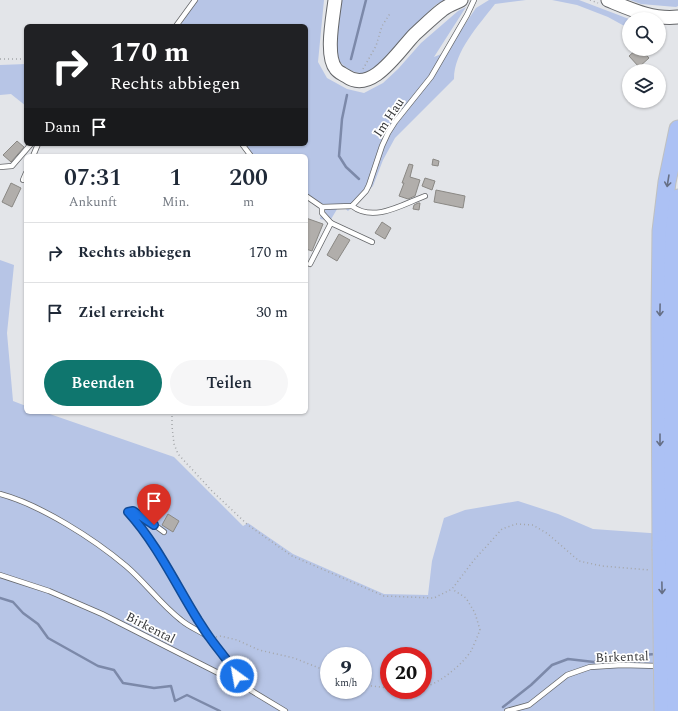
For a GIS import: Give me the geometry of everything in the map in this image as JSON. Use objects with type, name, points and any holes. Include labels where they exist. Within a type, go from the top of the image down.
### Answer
[{"type":"highway","points":[[676,711],[668,550],[660,324],[661,231],[667,182],[678,129]]},
{"type":"highway","points":[[663,711],[668,550],[674,232],[678,198]]},
{"type":"main road","points":[[335,0],[331,34],[331,59],[336,70],[350,79],[357,81],[364,81],[376,74],[391,62],[414,36],[443,9],[461,0]]},
{"type":"main road","points":[[608,0],[637,12],[656,16],[678,17]]},
{"type":"lane","points":[[177,24],[195,0]]},
{"type":"lane","name":"Im Hau","points":[[352,206],[366,192],[388,133],[431,77],[467,15],[474,0]]},
{"type":"lane","points":[[0,167],[12,166],[30,146]]},
{"type":"lane","points":[[308,197],[322,207],[352,206],[356,210],[376,213],[400,206],[425,196]]},
{"type":"lane","points":[[322,207],[322,213],[330,223],[372,242]]},
{"type":"lane","points":[[310,264],[330,223]]},
{"type":"lane","points":[[0,494],[17,498],[65,524],[100,546],[143,581],[160,601],[181,620],[209,637]]},
{"type":"lane","points":[[164,532],[133,511],[128,512],[157,549],[209,637],[232,666],[242,685]]},
{"type":"lane","name":"Birkental","points":[[0,574],[49,591],[102,614],[242,685],[285,711]]},
{"type":"lane","name":"Birkental","points":[[507,711],[529,704],[567,675],[590,667],[622,665],[678,666]]},
{"type":"path","points":[[357,81],[376,46],[382,26],[391,12]]},
{"type":"path","points":[[0,59],[24,59]]},
{"type":"path","points":[[172,414],[174,444],[178,454],[212,492],[248,525],[292,556],[384,596],[434,598],[452,589],[474,560],[502,529],[516,524],[533,525],[548,534],[579,562],[602,566],[650,570]]},
{"type":"path","points":[[432,685],[453,671],[470,652],[480,630],[474,613],[466,598],[452,589]]},
{"type":"path","points":[[209,637],[221,636],[237,640],[259,650],[294,658],[320,668]]},
{"type":"shaded area","points":[[196,0],[324,0],[318,62],[327,78],[347,89],[364,93],[383,83],[398,69],[421,43],[458,11],[466,7],[434,57],[446,52],[476,8],[489,0],[526,0],[495,4],[468,39],[458,58],[454,79],[395,138],[383,160],[373,186],[348,211],[340,204],[330,221],[320,219],[322,207],[308,200],[308,154],[252,154],[246,146],[308,146],[308,24],[181,24]]},
{"type":"shaded area","points":[[340,0],[446,0],[440,2],[429,11],[380,64],[371,70],[359,73],[344,66],[335,56]]},
{"type":"shaded area","points":[[552,0],[579,0],[622,16],[622,25],[608,17],[577,5]]},
{"type":"shaded area","points":[[630,0],[678,0],[678,6],[641,4]]},
{"type":"shaded area","points":[[24,64],[24,104],[11,94],[0,95],[0,65]]},
{"type":"shaded area","points":[[0,260],[14,265],[7,333],[13,401],[24,405],[24,414],[50,414],[174,457],[243,526],[248,523],[293,554],[384,594],[428,595],[432,561],[444,518],[465,510],[518,501],[558,514],[593,529],[678,535],[678,711],[0,711]]},
{"type":"building","points":[[629,56],[647,56],[649,58],[642,64],[636,64]]},
{"type":"building","points":[[17,141],[24,147],[11,162],[3,155]]},
{"type":"building","points":[[433,159],[439,161],[438,166],[432,165]]},
{"type":"building","points":[[409,164],[413,165],[410,177],[420,180],[415,196],[408,199],[399,196]]},
{"type":"building","points":[[425,178],[435,181],[432,190],[422,186]]},
{"type":"building","points":[[11,183],[21,188],[12,207],[2,202]]},
{"type":"building","points":[[436,190],[465,196],[463,208],[434,202]]},
{"type":"building","points":[[420,203],[419,210],[413,209],[414,205]]},
{"type":"building","points":[[308,219],[323,224],[312,251],[308,250]]},
{"type":"building","points":[[382,222],[391,228],[385,239],[375,233]]},
{"type":"building","points":[[339,234],[350,240],[337,261],[327,255]]},
{"type":"building","points":[[168,514],[179,521],[173,532],[162,525]]},
{"type":"waterway","points":[[351,59],[366,0]]},
{"type":"waterway","points":[[347,95],[342,119],[339,156],[346,167],[359,179]]},
{"type":"waterway","points":[[0,598],[13,602],[23,613],[38,624],[48,638],[98,666],[114,670],[123,683],[154,688],[171,686],[175,701],[187,695],[220,711]]},
{"type":"waterway","points":[[503,707],[531,685],[552,665],[568,659],[594,662],[605,659],[632,658],[641,655],[656,654]]},
{"type":"route","points":[[154,525],[133,511],[128,512],[157,549],[209,637],[232,666],[237,676]]}]
